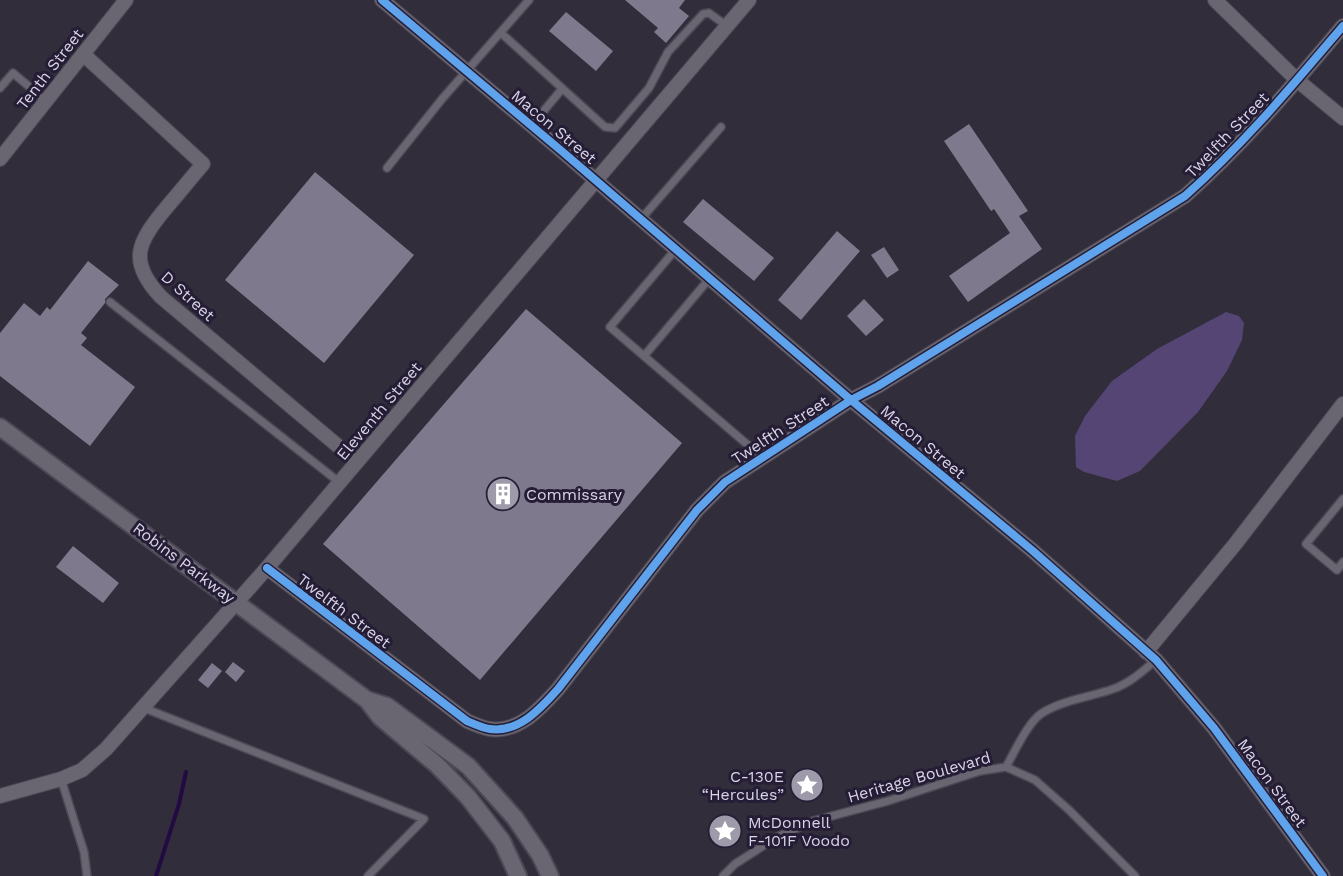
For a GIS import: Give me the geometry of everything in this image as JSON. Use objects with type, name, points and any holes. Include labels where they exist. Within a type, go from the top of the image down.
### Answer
[{"type":"street","name":"Tenth Street","points":[[0,159],[126,0]]},
{"type":"street","name":"Macon Street","points":[[382,0],[596,180],[851,400],[1033,551],[1151,656],[1214,728],[1323,876]]},
{"type":"street","name":"Eleventh Street","points":[[0,796],[62,779],[82,770],[106,749],[267,568],[749,0]]},
{"type":"street","points":[[1215,0],[1297,80],[1343,118]]},
{"type":"street","name":"Twelfth Street","points":[[267,568],[467,721],[490,729],[511,727],[527,719],[558,689],[697,510],[725,482],[851,400],[878,386],[1185,196],[1222,164],[1343,26]]},
{"type":"street","name":"D Street","points":[[83,54],[203,164],[151,227],[141,244],[140,264],[147,282],[161,297],[357,462]]},
{"type":"street","points":[[1151,656],[1343,404]]},
{"type":"street","name":"Robins Parkway","points":[[0,427],[367,700],[380,717],[437,765],[459,787],[502,841],[516,871]]},
{"type":"street","name":"Robins Parkway","points":[[367,700],[387,706],[468,766],[515,818],[540,855],[550,876]]},
{"type":"street","points":[[459,787],[476,774]]},
{"type":"street","points":[[516,871],[540,855]]},
{"type":"lane","points":[[387,168],[442,99],[529,0]]},
{"type":"lane","points":[[501,33],[605,127],[615,128],[649,88],[668,52],[703,14],[709,13],[727,26]]},
{"type":"lane","points":[[0,88],[13,74],[46,101]]},
{"type":"lane","points":[[531,126],[562,89]]},
{"type":"lane","points":[[641,219],[721,127]]},
{"type":"lane","points":[[676,249],[610,327],[762,457]]},
{"type":"lane","points":[[644,356],[710,278]]},
{"type":"lane","points":[[110,302],[339,483]]},
{"type":"lane","points":[[1343,499],[1306,544],[1340,573],[1343,562]]},
{"type":"lane","points":[[1006,767],[1027,731],[1041,714],[1074,700],[1115,688],[1137,676],[1151,656]]},
{"type":"lane","points":[[144,708],[424,819],[368,876]]},
{"type":"lane","name":"Heritage Boulevard","points":[[723,876],[735,864],[777,837],[813,821],[888,801],[980,771],[1006,767],[1035,780],[1069,810],[1135,876]]},
{"type":"lane","points":[[62,779],[84,852],[87,876]]},
{"type":"shaded area","points":[[1226,312],[1239,316],[1244,323],[1242,340],[1227,371],[1198,412],[1140,471],[1117,481],[1084,472],[1076,467],[1075,436],[1085,416],[1112,381],[1157,349]]},
{"type":"building","points":[[625,0],[685,0],[679,8],[689,16],[666,43],[654,32],[658,28]]},
{"type":"building","points":[[566,12],[613,51],[596,71],[549,31]]},
{"type":"building","points":[[969,124],[1028,211],[1019,216],[1042,249],[968,302],[949,276],[1010,233],[994,209],[991,211],[944,141]]},
{"type":"building","points":[[315,172],[414,255],[324,363],[225,280]]},
{"type":"building","points":[[703,199],[774,258],[754,281],[683,222]]},
{"type":"building","points":[[837,231],[860,251],[801,320],[778,300]]},
{"type":"building","points":[[884,247],[899,270],[887,278],[871,255]]},
{"type":"building","points":[[88,261],[119,285],[105,299],[105,303],[81,333],[87,338],[81,345],[135,387],[90,446],[0,376],[0,333],[24,303],[40,316],[47,307],[50,310]]},
{"type":"building","points":[[864,299],[884,320],[866,336],[847,316]]},
{"type":"building","name":"Commissary","points":[[526,309],[682,443],[480,680],[323,544]]},
{"type":"building","points":[[73,546],[119,583],[103,603],[56,567]]},
{"type":"building","points":[[233,662],[245,671],[236,682],[225,672]]},
{"type":"building","points":[[212,663],[222,671],[208,688],[198,680]]},
{"type":"waterway","points":[[156,876],[179,804],[186,772]]},
{"type":"cycle path","points":[[382,0],[851,400],[1033,551],[1156,660],[1214,728],[1323,876]]},
{"type":"cycle path","points":[[267,568],[467,721],[490,729],[501,729],[520,723],[537,711],[558,689],[697,510],[725,482],[851,400],[878,386],[1185,196],[1247,135],[1343,26]]},
{"type":"place","name":"Commissary","points":[[503,494]]},
{"type":"place","name":"C-130E “Hercules”","points":[[807,785]]},
{"type":"place","name":"McDonnell F-101F Voodo","points":[[725,831]]}]
